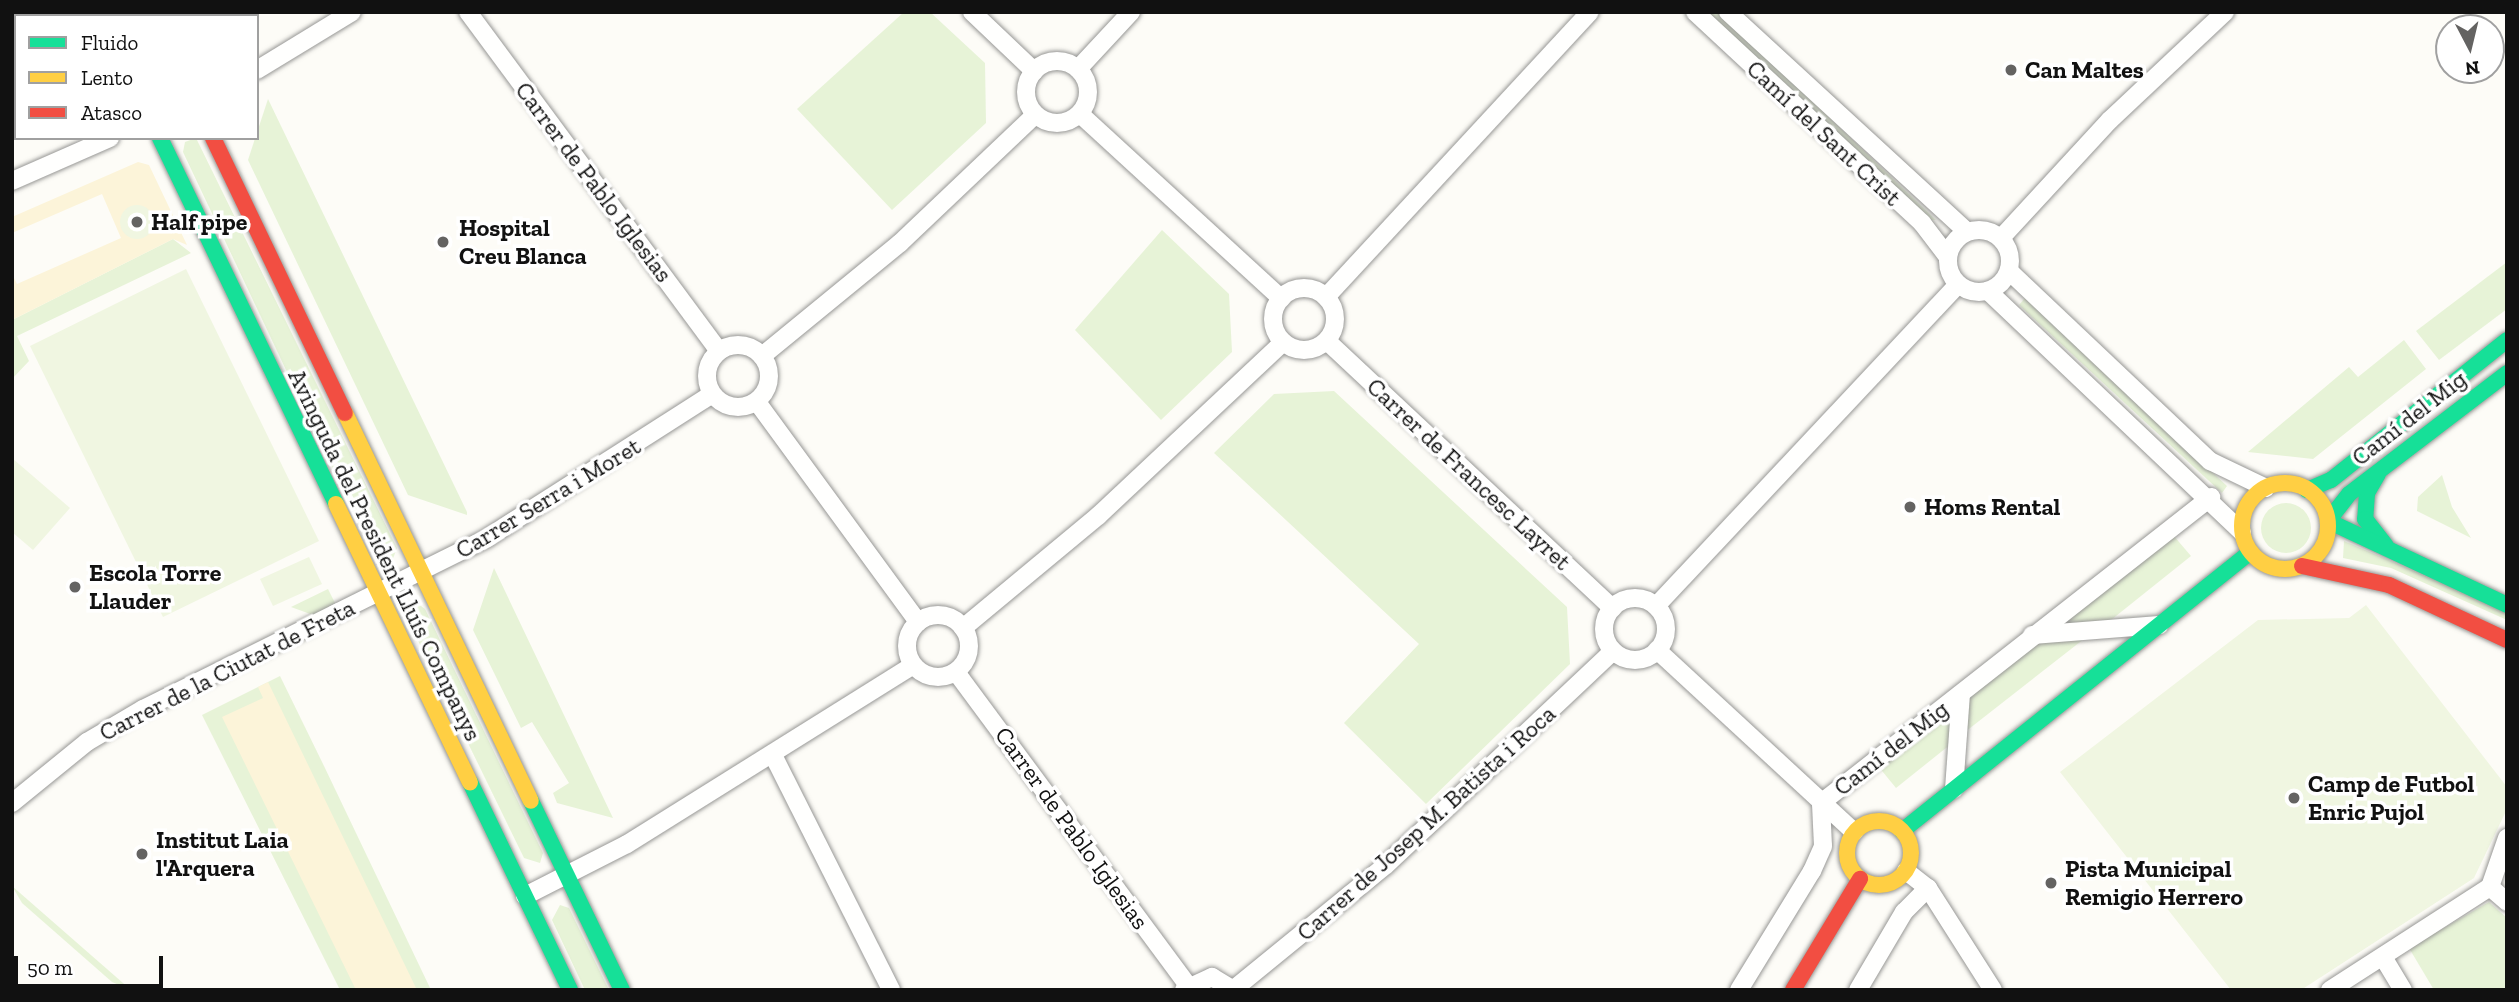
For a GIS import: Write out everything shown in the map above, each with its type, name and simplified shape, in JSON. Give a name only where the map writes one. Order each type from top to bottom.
[{"type":"street","points":[[259,69],[352,12]]},
{"type":"street","name":"Carrer de Pablo Iglesias","points":[[468,12],[719,351]]},
{"type":"street","points":[[972,12],[1034,71]]},
{"type":"street","points":[[1078,69],[1131,12]]},
{"type":"street","points":[[1326,297],[1590,12]]},
{"type":"street","name":"Camí del Sant Crist","points":[[1695,12],[1927,228],[1948,257]]},
{"type":"street","name":"Camí del Sant Crist","points":[[1728,12],[1967,232]]},
{"type":"street","points":[[2001,238],[2110,120],[2225,12]]},
{"type":"street","points":[[1055,61],[1078,69],[1088,86],[1080,114],[1053,123],[1035,115],[1026,93],[1034,71],[1055,61]]},
{"type":"street","points":[[1080,114],[1281,298]]},
{"type":"street","points":[[762,356],[900,243],[1035,115]]},
{"type":"street","points":[[12,181],[105,140]]},
{"type":"street","name":"Avinguda del President Lluís Companys","points":[[161,140],[570,990]]},
{"type":"street","name":"Avinguda del President Lluís Companys","points":[[214,140],[622,990]]},
{"type":"street","points":[[1958,284],[1948,257],[1967,232],[1985,230],[2001,238],[2010,253],[2009,271],[1988,291]]},
{"type":"street","points":[[2009,271],[2210,461],[2266,488],[2292,484],[2307,489],[2328,521],[2393,554],[2507,605]]},
{"type":"street","points":[[1958,284],[1988,291],[2211,497],[2242,532],[2250,552],[2274,568],[2302,566],[2389,585],[2507,640]]},
{"type":"street","points":[[1656,606],[1958,284]]},
{"type":"street","points":[[1298,288],[1326,297],[1336,318],[1327,341],[1305,350],[1283,342],[1273,316],[1281,298],[1298,288]]},
{"type":"street","name":"Camí del Mig","points":[[2307,489],[2331,480],[2507,340]]},
{"type":"street","name":"Carrer de Francesc Layret","points":[[1327,341],[1612,608]]},
{"type":"street","points":[[963,628],[1098,516],[1283,342]]},
{"type":"street","points":[[742,345],[762,356],[769,385],[757,402],[728,406],[712,394],[708,366],[719,351],[742,345]]},
{"type":"street","name":"Camí del Mig","points":[[2328,521],[2382,468],[2507,373]]},
{"type":"street","name":"Carrer Serra i Moret","points":[[378,593],[487,538],[712,394]]},
{"type":"street","points":[[757,402],[918,622]]},
{"type":"street","points":[[2382,468],[2367,493],[2365,519],[2393,554]]},
{"type":"street","points":[[2242,532],[2248,505],[2266,488]]},
{"type":"street","name":"Camí del Mig","points":[[1739,990],[1812,871],[1823,846],[1821,803],[2211,497]]},
{"type":"street","points":[[2302,566],[2322,548],[2328,521]]},
{"type":"street","points":[[1902,831],[2250,552]]},
{"type":"street","name":"Carrer de la Ciutat de Freta","points":[[12,803],[87,742],[143,709],[378,593]]},
{"type":"street","points":[[1628,598],[1656,606],[1666,628],[1657,650],[1634,660],[1613,651],[1603,629],[1612,608],[1628,598]]},
{"type":"street","points":[[942,615],[963,628],[970,646],[956,672],[938,678],[913,665],[908,638],[918,622],[942,615]]},
{"type":"street","points":[[2032,635],[2160,625]]},
{"type":"street","points":[[1657,650],[1854,832]]},
{"type":"street","name":"Carrer de Josep M. Batista i Roca","points":[[1234,989],[1386,865],[1613,651]]},
{"type":"street","points":[[525,896],[567,875],[774,755],[913,665]]},
{"type":"street","name":"Carrer de Pablo Iglesias","points":[[956,672],[1186,987]]},
{"type":"street","name":"Camí del Mig","points":[[1954,789],[1961,694]]},
{"type":"street","points":[[774,755],[891,990]]},
{"type":"street","points":[[1878,821],[1902,831],[1912,854],[1906,871],[1882,886],[1860,879],[1847,859],[1854,832],[1878,821]]},
{"type":"street","points":[[2330,990],[2490,887],[2507,838]]},
{"type":"street","points":[[1906,871],[1928,888],[1993,990]]},
{"type":"street","points":[[1793,990],[1860,879]]},
{"type":"street","points":[[2490,887],[2507,902]]},
{"type":"street","points":[[1858,990],[1904,912],[1928,888]]},
{"type":"street","points":[[2383,957],[2403,990]]},
{"type":"street","points":[[1186,987],[1212,977],[1234,989]]},
{"type":"green space","points":[[904,12],[930,12],[985,63],[986,123],[892,210],[797,109]]},
{"type":"green space","points":[[1705,12],[1719,12],[1936,220],[1931,220]]},
{"type":"green space","points":[[268,99],[467,515],[408,495],[248,160],[255,140],[259,140],[259,126]]},
{"type":"green space","points":[[197,140],[397,548],[391,564],[374,556],[183,152],[185,142]]},
{"type":"green space","name":"Half pipe","points":[[137,205],[149,210],[154,222],[149,234],[137,239],[125,234],[120,222],[125,210]]},
{"type":"green space","points":[[1162,230],[1229,294],[1232,352],[1161,420],[1075,330]]},
{"type":"green space","points":[[173,239],[191,253],[17,336],[29,361],[12,379],[12,320]]},
{"type":"green space","points":[[2507,262],[2507,309],[2439,360],[2416,331]]},
{"type":"green space","points":[[186,269],[319,541],[163,617],[30,346]]},
{"type":"green space","points":[[2025,298],[2227,486],[2222,493],[2019,305]]},
{"type":"green space","points":[[2404,340],[2426,369],[2313,459],[2248,452],[2349,367],[2358,377]]},
{"type":"green space","points":[[1334,391],[1567,607],[1570,664],[1426,804],[1344,723],[1419,644],[1214,453],[1274,394]]},
{"type":"green space","points":[[12,458],[70,508],[33,550],[12,532]]},
{"type":"green space","points":[[2442,475],[2452,507],[2471,538],[2417,511],[2418,497]]},
{"type":"green space","points":[[2286,503],[2303,511],[2311,528],[2303,545],[2286,553],[2269,545],[2261,528],[2269,511]]},
{"type":"green space","points":[[2173,535],[2191,556],[2111,620],[2057,625]]},
{"type":"green space","points":[[2344,541],[2507,611],[2507,620],[2391,568],[2343,558]]},
{"type":"green space","points":[[309,557],[322,584],[273,606],[260,579]]},
{"type":"green space","points":[[494,568],[613,818],[557,803],[553,793],[569,783],[532,722],[521,728],[473,630]]},
{"type":"green space","points":[[328,589],[335,603],[313,615],[291,607]]},
{"type":"green space","points":[[417,603],[425,609],[543,853],[540,863],[524,858],[408,620],[407,609]]},
{"type":"green space","name":"Camp de Futbol Enric Pujol","points":[[2366,605],[2507,787],[2507,809],[2474,878],[2301,990],[2231,990],[2060,772],[2258,620],[2349,618]]},
{"type":"green space","points":[[2089,635],[1965,732],[1968,696],[2036,641]]},
{"type":"green space","points":[[280,676],[431,990],[340,990],[202,715]]},
{"type":"green space","points":[[1954,706],[1951,744],[1896,788],[1878,766]]},
{"type":"green space","points":[[12,886],[131,990],[112,982],[22,903]]},
{"type":"green space","points":[[2489,902],[2507,918],[2507,990],[2434,990],[2409,948]]},
{"type":"green space","points":[[560,905],[569,908],[609,990],[585,990],[552,920]]},
{"type":"sand","points":[[138,162],[149,165],[187,245],[173,239],[12,320],[12,274],[17,284],[121,238],[102,194],[12,233],[12,217]]},
{"type":"sand","points":[[268,682],[417,990],[356,990],[222,717],[263,698],[258,687]]},
{"type":"traffic: fast","points":[[161,140],[336,504]]},
{"type":"traffic: fast","points":[[2307,490],[2331,480],[2507,340]]},
{"type":"traffic: fast","points":[[2328,521],[2349,494],[2507,373]]},
{"type":"traffic: fast","points":[[2378,474],[2367,493],[2365,519],[2386,546]]},
{"type":"traffic: fast","points":[[2328,521],[2507,605]]},
{"type":"traffic: fast","points":[[1902,831],[2250,552]]},
{"type":"traffic: fast","points":[[470,782],[570,990]]},
{"type":"traffic: fast","points":[[531,801],[622,990]]},
{"type":"traffic: slow","points":[[345,413],[531,801]]},
{"type":"traffic: slow","points":[[2285,483],[2301,487],[2315,496],[2324,510],[2328,526],[2324,542],[2315,556],[2301,565],[2285,569],[2269,565],[2255,556],[2246,542],[2242,526],[2246,510],[2255,496],[2269,487],[2285,483]]},
{"type":"traffic: slow","points":[[336,504],[470,782]]},
{"type":"traffic: slow","points":[[1873,821],[1885,821],[1902,830],[1909,841],[1911,853],[1909,865],[1902,876],[1885,885],[1873,885],[1861,880],[1852,871],[1847,859],[1847,847],[1852,835],[1861,826],[1873,821]]},
{"type":"traffic: jam","points":[[214,140],[345,413]]},
{"type":"traffic: jam","points":[[2302,566],[2389,585],[2507,640]]},
{"type":"traffic: jam","points":[[1793,990],[1860,879]]},
{"type":"place","name":"Can Maltes","points":[[2011,70]]},
{"type":"place","name":"Half pipe","points":[[137,222]]},
{"type":"place","name":"Hospital Creu Blanca","points":[[443,242]]},
{"type":"place","name":"Homs Rental","points":[[1910,507]]},
{"type":"place","name":"Escola Torre Llauder","points":[[75,587]]},
{"type":"place","name":"Camp de Futbol Enric Pujol","points":[[2294,798]]},
{"type":"place","name":"Institut Laia l'Arquera","points":[[142,854]]},
{"type":"place","name":"Pista Municipal Remigio Herrero","points":[[2051,883]]}]
